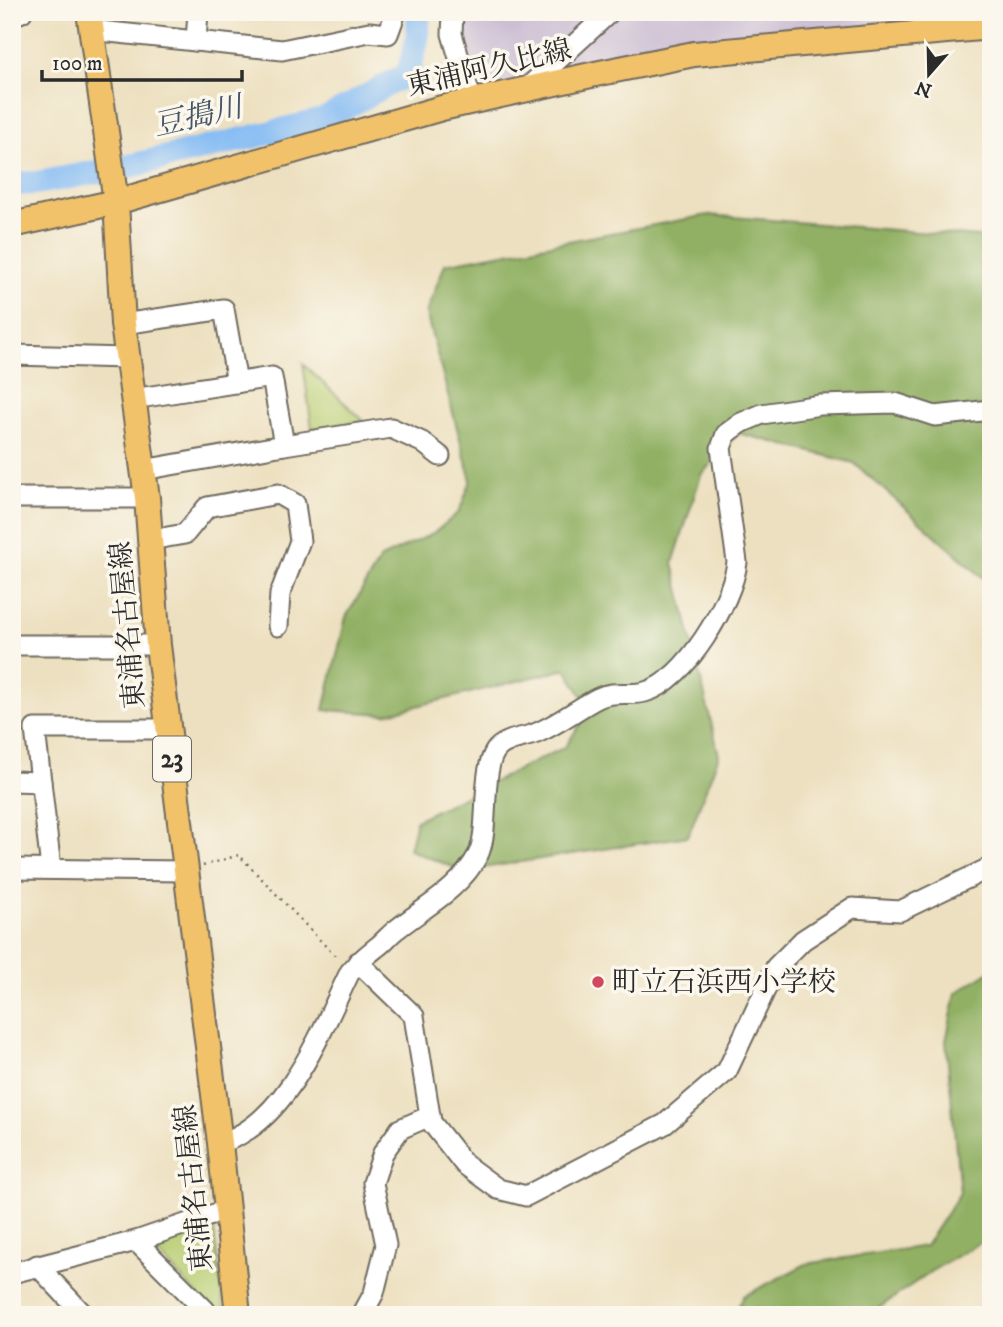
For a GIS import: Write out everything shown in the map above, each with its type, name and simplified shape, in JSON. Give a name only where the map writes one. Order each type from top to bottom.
[{"type":"main road","name":"東浦名古屋線","points":[[89,21],[116,202],[123,324],[143,470],[158,645],[220,1143],[238,1315]]},
{"type":"main road","name":"東浦阿久比線","points":[[12,225],[116,202],[442,108],[694,54],[991,27]]},
{"type":"street","points":[[12,16],[22,12]]},
{"type":"street","points":[[196,41],[198,12]]},
{"type":"street","points":[[89,21],[196,41],[282,50],[369,32],[388,34],[396,12]]},
{"type":"street","points":[[453,12],[453,34],[472,102]]},
{"type":"street","points":[[523,91],[610,12]]},
{"type":"street","points":[[123,324],[224,309],[237,383]]},
{"type":"street","points":[[12,355],[127,358]]},
{"type":"street","points":[[133,399],[272,377],[284,445]]},
{"type":"street","points":[[220,1143],[236,1138],[270,1112],[306,1062],[354,967],[395,930],[444,895],[474,862],[481,849],[489,770],[494,754],[500,746],[538,733],[601,697],[612,693],[646,692],[667,681],[708,633],[736,575],[737,562],[721,448],[726,434],[741,423],[762,414],[820,405],[895,403],[935,416],[991,410]]},
{"type":"street","points":[[143,470],[391,428],[422,442],[440,456]]},
{"type":"street","points":[[150,540],[185,534],[207,507],[278,494],[287,498],[295,504],[300,541],[280,594],[278,626]]},
{"type":"street","points":[[12,498],[146,498]]},
{"type":"street","points":[[12,645],[158,645]]},
{"type":"street","points":[[51,869],[35,729],[169,729]]},
{"type":"street","points":[[12,781],[41,782]]},
{"type":"street","points":[[354,967],[414,1016],[431,1122],[464,1164],[498,1189],[526,1196],[665,1124],[727,1072],[776,967],[803,940],[852,908],[900,911],[991,867]]},
{"type":"street","points":[[12,869],[185,870]]},
{"type":"street","points":[[362,1315],[374,1293],[386,1244],[373,1183],[383,1153],[400,1129],[430,1116]]},
{"type":"street","points":[[12,1273],[136,1241],[226,1210]]},
{"type":"street","points":[[136,1241],[205,1310],[206,1315]]},
{"type":"street","points":[[37,1265],[84,1315]]},
{"type":"path","points":[[185,870],[240,855],[354,967]]},
{"type":"shaded area","points":[[453,12],[991,12],[991,27],[694,54],[472,102]]},
{"type":"green space","points":[[708,215],[991,238],[991,585],[854,463],[738,433],[701,475],[673,563],[719,755],[688,836],[463,871],[409,850],[416,820],[565,747],[590,709],[566,669],[385,714],[324,710],[346,617],[381,558],[434,533],[459,512],[471,480],[426,313],[445,264]]},
{"type":"green space","points":[[303,364],[364,421],[312,429]]},
{"type":"green space","points":[[991,970],[991,1236],[930,1272],[869,1315],[733,1315],[744,1296],[806,1264],[925,1246],[960,1193],[946,1041],[956,993]]},
{"type":"green space","points":[[213,1223],[224,1309],[211,1309],[149,1244]]},
{"type":"waterway","name":"豆搗川","points":[[12,184],[36,183],[130,166],[323,120],[408,75],[417,40],[419,12]]},
{"type":"place","name":"町立石浜西小学校","points":[[598,982]]}]
